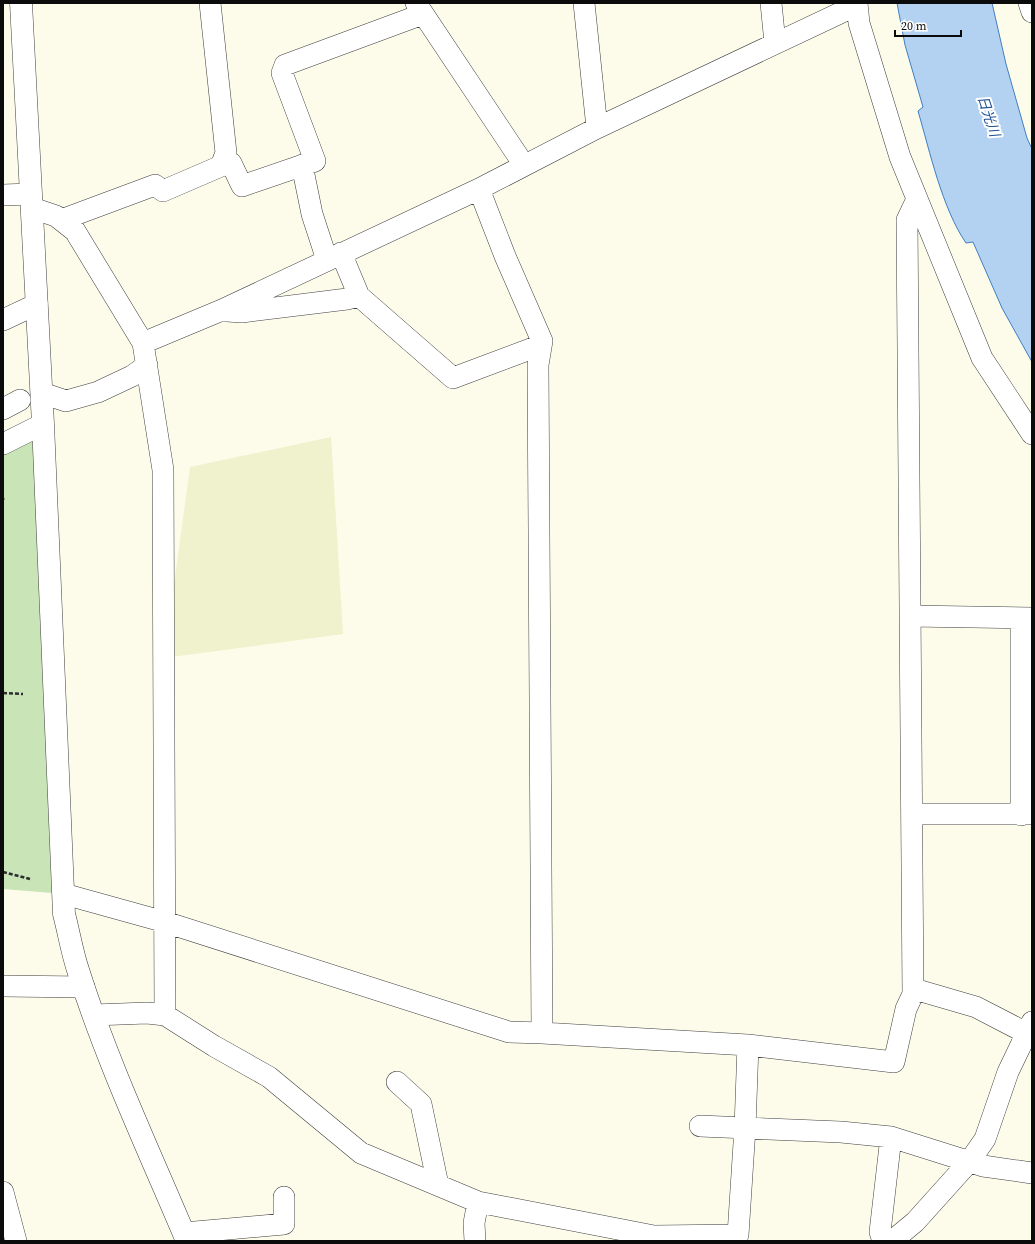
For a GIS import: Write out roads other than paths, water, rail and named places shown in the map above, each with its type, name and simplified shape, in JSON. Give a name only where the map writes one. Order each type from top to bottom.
[{"type":"street","points":[[61,220],[155,185],[163,191],[221,166],[226,153],[210,3]]},
{"type":"street","points":[[584,3],[597,128]]},
{"type":"street","points":[[771,3],[775,43]]},
{"type":"street","points":[[1029,3],[1032,12]]},
{"type":"street","points":[[143,343],[222,310],[479,189],[597,128],[857,4],[860,23],[900,157],[917,199],[982,358],[1032,434]]},
{"type":"street","points":[[20,5],[42,393],[64,914],[78,969],[94,1016],[126,1098],[185,1237],[284,1224],[284,1197]]},
{"type":"street","points":[[224,158],[231,163],[242,186],[315,161],[282,73],[286,65],[419,9],[524,165]]},
{"type":"street","points":[[302,165],[312,214],[334,256],[359,296],[454,378],[541,345]]},
{"type":"street","points":[[479,189],[505,256],[542,341],[538,365],[542,1033]]},
{"type":"street","points":[[3,195],[32,201],[56,216],[75,231],[143,343],[163,470],[165,1015]]},
{"type":"street","points":[[64,894],[165,922],[509,1032],[748,1045],[894,1062],[906,1009],[913,994],[907,220],[917,199]]},
{"type":"street","points":[[222,310],[242,312],[347,299],[359,296]]},
{"type":"street","points":[[3,320],[37,304]]},
{"type":"street","points":[[42,393],[66,401],[98,392],[132,376],[147,365]]},
{"type":"street","points":[[3,444],[43,424]]},
{"type":"street","points":[[910,616],[1026,618],[1026,815],[912,814]]},
{"type":"street","points":[[3,986],[84,987]]},
{"type":"street","points":[[892,1241],[915,1222],[970,1162],[985,1139],[1008,1072],[1030,1031],[976,1007],[921,991],[913,994]]},
{"type":"street","points":[[94,1016],[147,1013],[165,1015],[214,1046],[269,1077],[361,1153],[478,1202],[654,1236],[741,1239],[748,1045]]},
{"type":"street","points":[[397,1082],[421,1104],[438,1185]]},
{"type":"street","points":[[700,1126],[841,1132],[891,1137],[970,1162],[1005,1170],[1032,1173]]},
{"type":"street","points":[[883,1241],[880,1232],[891,1137]]},
{"type":"street","points":[[3,1192],[16,1241]]},
{"type":"street","points":[[475,1241],[474,1223],[478,1202]]},
{"type":"water","name":"日光川","points":[[897,3],[992,3],[1006,64],[1027,138],[1032,149],[1032,362],[1002,308],[973,242],[966,243],[943,197],[918,111],[923,107],[905,45]]}]
